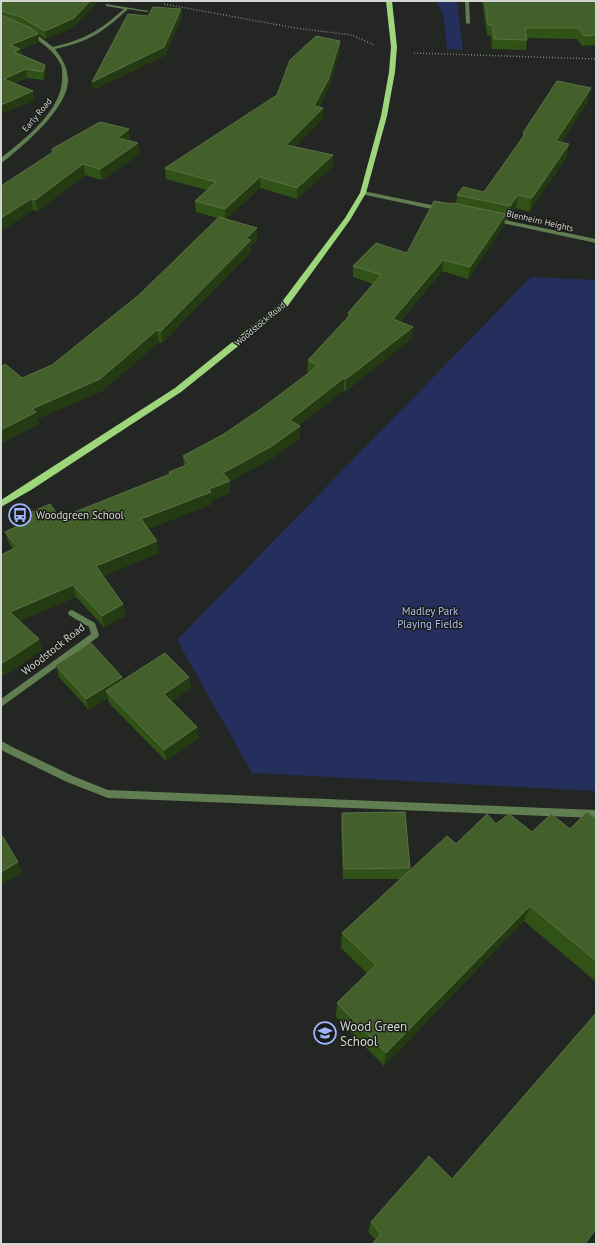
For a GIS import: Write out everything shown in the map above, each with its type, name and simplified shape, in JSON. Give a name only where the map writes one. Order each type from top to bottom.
[{"type":"main road","name":"Woodstock Road","points":[[1,504],[178,390],[284,305],[348,219],[363,193],[384,116],[394,50],[388,1]]},
{"type":"street","points":[[467,1],[468,23]]},
{"type":"street","points":[[108,5],[146,11]]},
{"type":"street","points":[[54,48],[85,41],[98,34],[127,8]]},
{"type":"street","name":"Early Road","points":[[1,161],[22,145],[47,118],[59,102],[66,85],[66,70],[62,60],[54,48],[40,37],[24,28]]},
{"type":"street","points":[[363,193],[448,210]]},
{"type":"street","name":"Blenheim Heights","points":[[486,218],[596,241]]},
{"type":"street","name":"Woodstock Road","points":[[1,704],[95,635],[92,625],[72,614]]},
{"type":"street","points":[[4,746],[70,779],[108,794],[596,814]]},
{"type":"path","points":[[160,4],[295,28],[352,36],[369,44],[394,50],[596,59]]},
{"type":"green space","points":[[436,1],[457,1],[463,50],[447,49],[444,17]]},
{"type":"green space","name":"Madley Park Playing Fields","points":[[531,277],[596,280],[596,791],[252,773],[177,640]]},
{"type":"building","points":[[1,1],[90,1],[74,18],[45,31],[21,17],[1,11]]},
{"type":"building","points":[[485,1],[596,1],[596,35],[584,36],[579,28],[525,28],[527,40],[494,39],[492,25],[488,25]]},
{"type":"building","points":[[153,7],[181,9],[164,47],[92,82],[128,14],[148,16]]},
{"type":"building","points":[[1,15],[31,28],[38,34],[10,45],[20,49],[14,52],[45,65],[43,72],[26,69],[4,79],[33,91],[1,105]]},
{"type":"building","points":[[316,36],[340,41],[328,80],[314,106],[323,108],[286,145],[333,155],[297,188],[260,177],[225,209],[195,201],[216,182],[165,168],[277,95],[290,60]]},
{"type":"building","points":[[557,81],[591,88],[556,141],[569,144],[532,198],[518,195],[510,206],[457,195],[463,187],[484,192],[525,134],[523,133]]},
{"type":"building","points":[[100,122],[129,129],[118,138],[138,143],[100,169],[83,164],[35,200],[31,199],[1,218],[1,186],[53,152],[52,149]]},
{"type":"building","points":[[434,201],[453,203],[506,214],[470,267],[443,260],[393,319],[413,327],[290,420],[300,426],[272,446],[223,473],[230,481],[209,489],[211,492],[141,519],[157,541],[96,566],[123,604],[102,616],[73,585],[10,612],[39,639],[1,664],[1,555],[17,547],[5,532],[22,524],[18,518],[50,504],[60,518],[170,474],[169,472],[189,464],[183,456],[224,434],[262,408],[318,366],[308,360],[351,314],[348,313],[381,275],[353,266],[376,243],[407,253]]},
{"type":"building","points":[[219,217],[257,228],[246,239],[251,240],[161,331],[157,330],[100,379],[32,409],[36,412],[1,430],[1,367],[5,364],[22,378],[52,365],[140,294]]},
{"type":"building","points":[[91,643],[122,677],[86,699],[56,665]]},
{"type":"building","points":[[165,653],[189,677],[164,694],[197,727],[164,750],[106,691]]},
{"type":"building","points":[[405,812],[410,868],[344,869],[342,813]]},
{"type":"building","points":[[587,812],[596,819],[596,961],[530,906],[386,1053],[337,1003],[376,965],[342,933],[447,836],[456,844],[487,814],[496,824],[509,814],[532,832],[551,814],[570,829]]},
{"type":"building","points":[[1,834],[18,862],[1,872]]},
{"type":"building","points":[[596,1013],[596,1229],[585,1244],[372,1244],[381,1234],[371,1222],[429,1156],[452,1179]]},
{"type":"place","name":"Woodgreen School","points":[[20,515]]},
{"type":"place","name":"Wood Green School","points":[[325,1033]]}]
